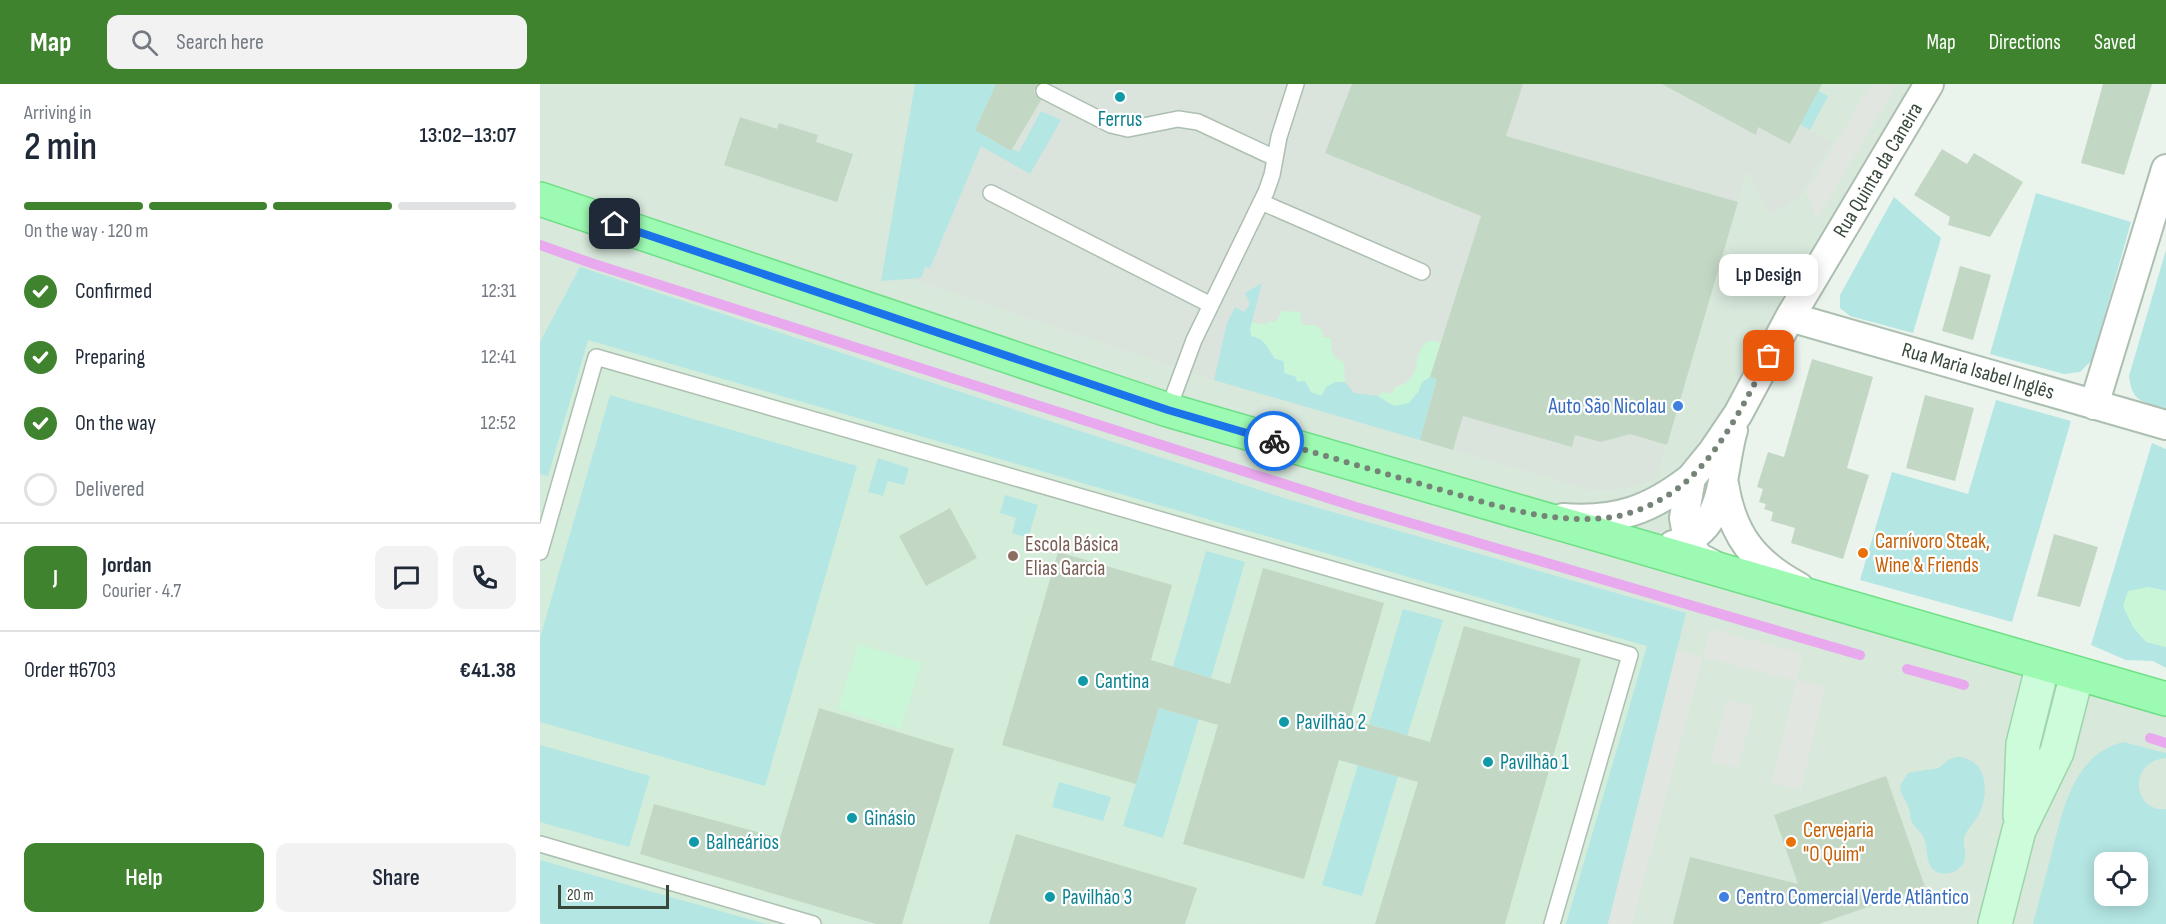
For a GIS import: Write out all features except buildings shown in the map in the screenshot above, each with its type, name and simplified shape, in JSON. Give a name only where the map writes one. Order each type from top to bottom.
[{"type":"main road","points":[[540,199],[1168,410],[2166,699]]},
{"type":"street","name":"Rua Quinta da Caneira","points":[[1500,507],[1549,516],[1579,519],[1607,518],[1634,512],[1650,505],[1670,494],[1691,477],[1713,451],[1738,414],[1790,317],[1929,84]]},
{"type":"street","points":[[2094,405],[2166,169]]},
{"type":"street","name":"Rua Maria Isabel Inglês","points":[[1790,317],[2166,425]]},
{"type":"street","name":"Rua Quinta da Caneira","points":[[1688,541],[1703,528],[1714,512],[1724,484],[1729,443],[1738,414]]},
{"type":"street","points":[[1691,477],[1684,518],[1688,541],[1698,557],[1728,572]]},
{"type":"street","name":"Rua Quinta da Caneira","points":[[1724,484],[1735,526],[1746,546],[1785,580],[1822,599]]},
{"type":"street","points":[[1629,543],[1662,548],[1688,541]]},
{"type":"street","points":[[2019,830],[2023,744],[2043,664]]},
{"type":"street","points":[[1995,924],[2019,830],[2057,752],[2077,674]]},
{"type":"lane","points":[[1168,410],[1194,340],[1272,175],[1279,136],[1296,84]]},
{"type":"lane","points":[[1044,91],[1111,125],[1128,129],[1178,119],[1198,122],[1275,158]]},
{"type":"lane","points":[[991,193],[1211,306]]},
{"type":"lane","points":[[1261,202],[1422,272]]},
{"type":"lane","points":[[540,552],[596,357],[1630,655],[1552,924]]},
{"type":"lane","points":[[540,843],[813,924]]},
{"type":"shaded area","points":[[540,84],[1929,84],[1738,414],[1704,491],[1688,549],[2166,711],[2166,924],[540,924]]},
{"type":"shaded area","points":[[915,84],[996,84],[975,130],[1011,151],[1013,149],[1019,152],[1041,111],[1061,120],[1030,174],[981,146],[930,268],[925,267],[921,278],[881,281]]},
{"type":"shaded area","points":[[996,84],[1725,84],[1832,142],[1799,197],[1769,216],[1750,174],[1746,173],[1667,445],[1665,445],[1658,477],[1637,486],[1615,490],[1590,490],[1214,380],[911,279]]},
{"type":"shaded area","points":[[1725,84],[1811,87],[1828,96],[1810,130]]},
{"type":"shaded area","points":[[1871,84],[1897,84],[1817,219],[1806,192]]},
{"type":"shaded area","points":[[2036,193],[2131,222],[2092,360],[2080,372],[2064,374],[1990,354]]},
{"type":"shaded area","points":[[1894,197],[1941,238],[1913,333],[1850,316],[1840,308],[1840,295]]},
{"type":"shaded area","points":[[2166,250],[2166,408],[2140,400],[2133,392],[2129,376]]},
{"type":"shaded area","name":"Escola Básica Elias Garcia","points":[[580,267],[1287,499],[1686,613],[1608,924],[540,923],[540,342]]},
{"type":"shaded area","points":[[580,267],[1287,499],[1686,613],[1608,924],[1566,924],[1647,646],[588,340],[548,476],[540,474],[540,342]]},
{"type":"shaded area","points":[[1262,283],[1250,329],[1266,342],[1268,349],[1305,380],[1326,387],[1335,382],[1345,382],[1354,393],[1378,396],[1394,406],[1418,392],[1422,382],[1430,377],[1437,379],[1420,440],[1214,380],[1227,323],[1235,307],[1244,312],[1250,304],[1245,293]]},
{"type":"shaded area","points":[[610,395],[857,466],[765,786],[540,722],[540,638]]},
{"type":"shaded area","points":[[1996,400],[2071,421],[2012,622],[1860,580],[1892,472],[1968,494]]},
{"type":"shaded area","points":[[2152,443],[2166,449],[2166,591],[2148,587],[2146,641],[2166,647],[2166,668],[2153,661],[2126,660],[2091,645]]},
{"type":"shaded area","points":[[878,458],[909,468],[904,485],[888,481],[883,496],[868,492]]},
{"type":"shaded area","points":[[1005,495],[1038,505],[1028,538],[1012,533],[1016,518],[1000,513]]},
{"type":"shaded area","points":[[1206,551],[1245,562],[1211,678],[1173,667]]},
{"type":"shaded area","points":[[1403,609],[1443,620],[1407,736],[1369,724]]},
{"type":"shaded area","points":[[1710,629],[1803,653],[1797,680],[1825,687],[1801,790],[1772,783],[1796,681],[1703,657]]},
{"type":"shaded area","points":[[1677,650],[1703,657],[1632,924],[1608,924]]},
{"type":"shaded area","points":[[1727,700],[1754,706],[1738,768],[1711,761]]},
{"type":"shaded area","points":[[1159,708],[1199,719],[1163,838],[1123,826]]},
{"type":"shaded area","points":[[2123,742],[2166,753],[2166,758],[2153,761],[2145,768],[2140,777],[2139,786],[2141,795],[2147,803],[2155,808],[2166,809],[2166,924],[2033,924],[2066,802],[2081,771],[2106,749]]},
{"type":"shaded area","points":[[540,745],[650,776],[629,847],[540,822]]},
{"type":"shaded area","points":[[1956,757],[1974,762],[1983,776],[1985,794],[1980,812],[1965,835],[1964,862],[1954,872],[1941,873],[1931,867],[1924,838],[1912,822],[1900,786],[1908,773],[1939,768],[1948,760]]},
{"type":"shaded area","points":[[1358,765],[1398,776],[1362,896],[1322,885]]},
{"type":"shaded area","points":[[1059,782],[1111,797],[1103,821],[1052,807]]},
{"type":"shaded area","points":[[540,860],[766,924],[540,923]]},
{"type":"sand","points":[[1282,311],[1301,312],[1300,321],[1304,325],[1315,325],[1322,330],[1323,337],[1331,338],[1333,353],[1336,358],[1344,362],[1345,382],[1335,382],[1326,387],[1322,396],[1311,392],[1305,381],[1297,382],[1296,377],[1284,373],[1284,361],[1275,359],[1263,342],[1251,336],[1252,322],[1265,325],[1269,321],[1276,322]]},
{"type":"sand","points":[[1431,340],[1441,343],[1430,377],[1422,382],[1418,392],[1409,403],[1394,406],[1378,396],[1383,391],[1387,394],[1393,392],[1395,387],[1411,378],[1420,351]]},
{"type":"sand","points":[[2148,587],[2166,591],[2166,647],[2146,642],[2133,627],[2123,606],[2128,591]]},
{"type":"sand","points":[[858,644],[921,663],[901,729],[838,709]]},
{"type":"waterway","points":[[540,245],[1356,507],[1860,655]]},
{"type":"waterway","points":[[1907,669],[1964,685]]},
{"type":"waterway","points":[[2150,738],[2166,743]]},
{"type":"way so far","points":[[1274,441],[1500,507],[1549,516],[1579,519],[1607,518],[1634,512],[1650,505],[1670,494],[1691,477],[1713,451],[1738,414],[1769,356]]},
{"type":"place","name":"Ferrus","points":[[1120,97]]},
{"type":"place","name":"Lp Design","points":[[1769,356]]},
{"type":"place","name":"Auto São Nicolau","points":[[1678,406]]},
{"type":"place","name":"Carnívoro Steak, Wine & Friends","points":[[1863,553]]},
{"type":"place","name":"Escola Básica Elias Garcia","points":[[1013,556]]},
{"type":"place","name":"Cantina","points":[[1083,681]]},
{"type":"place","name":"Pavilhão 2","points":[[1284,722]]},
{"type":"place","name":"Pavilhão 1","points":[[1488,762]]},
{"type":"place","name":"Ginásio","points":[[852,818]]},
{"type":"place","name":"Balneários","points":[[694,842]]},
{"type":"place","name":"Cervejaria \"O Quim\"","points":[[1791,842]]},
{"type":"place","name":"Pavilhão 3","points":[[1050,897]]},
{"type":"place","name":"Centro Comercial Verde Atlântico","points":[[1724,897]]},
{"type":"route","points":[[615,224],[1168,410],[1274,441]]}]
